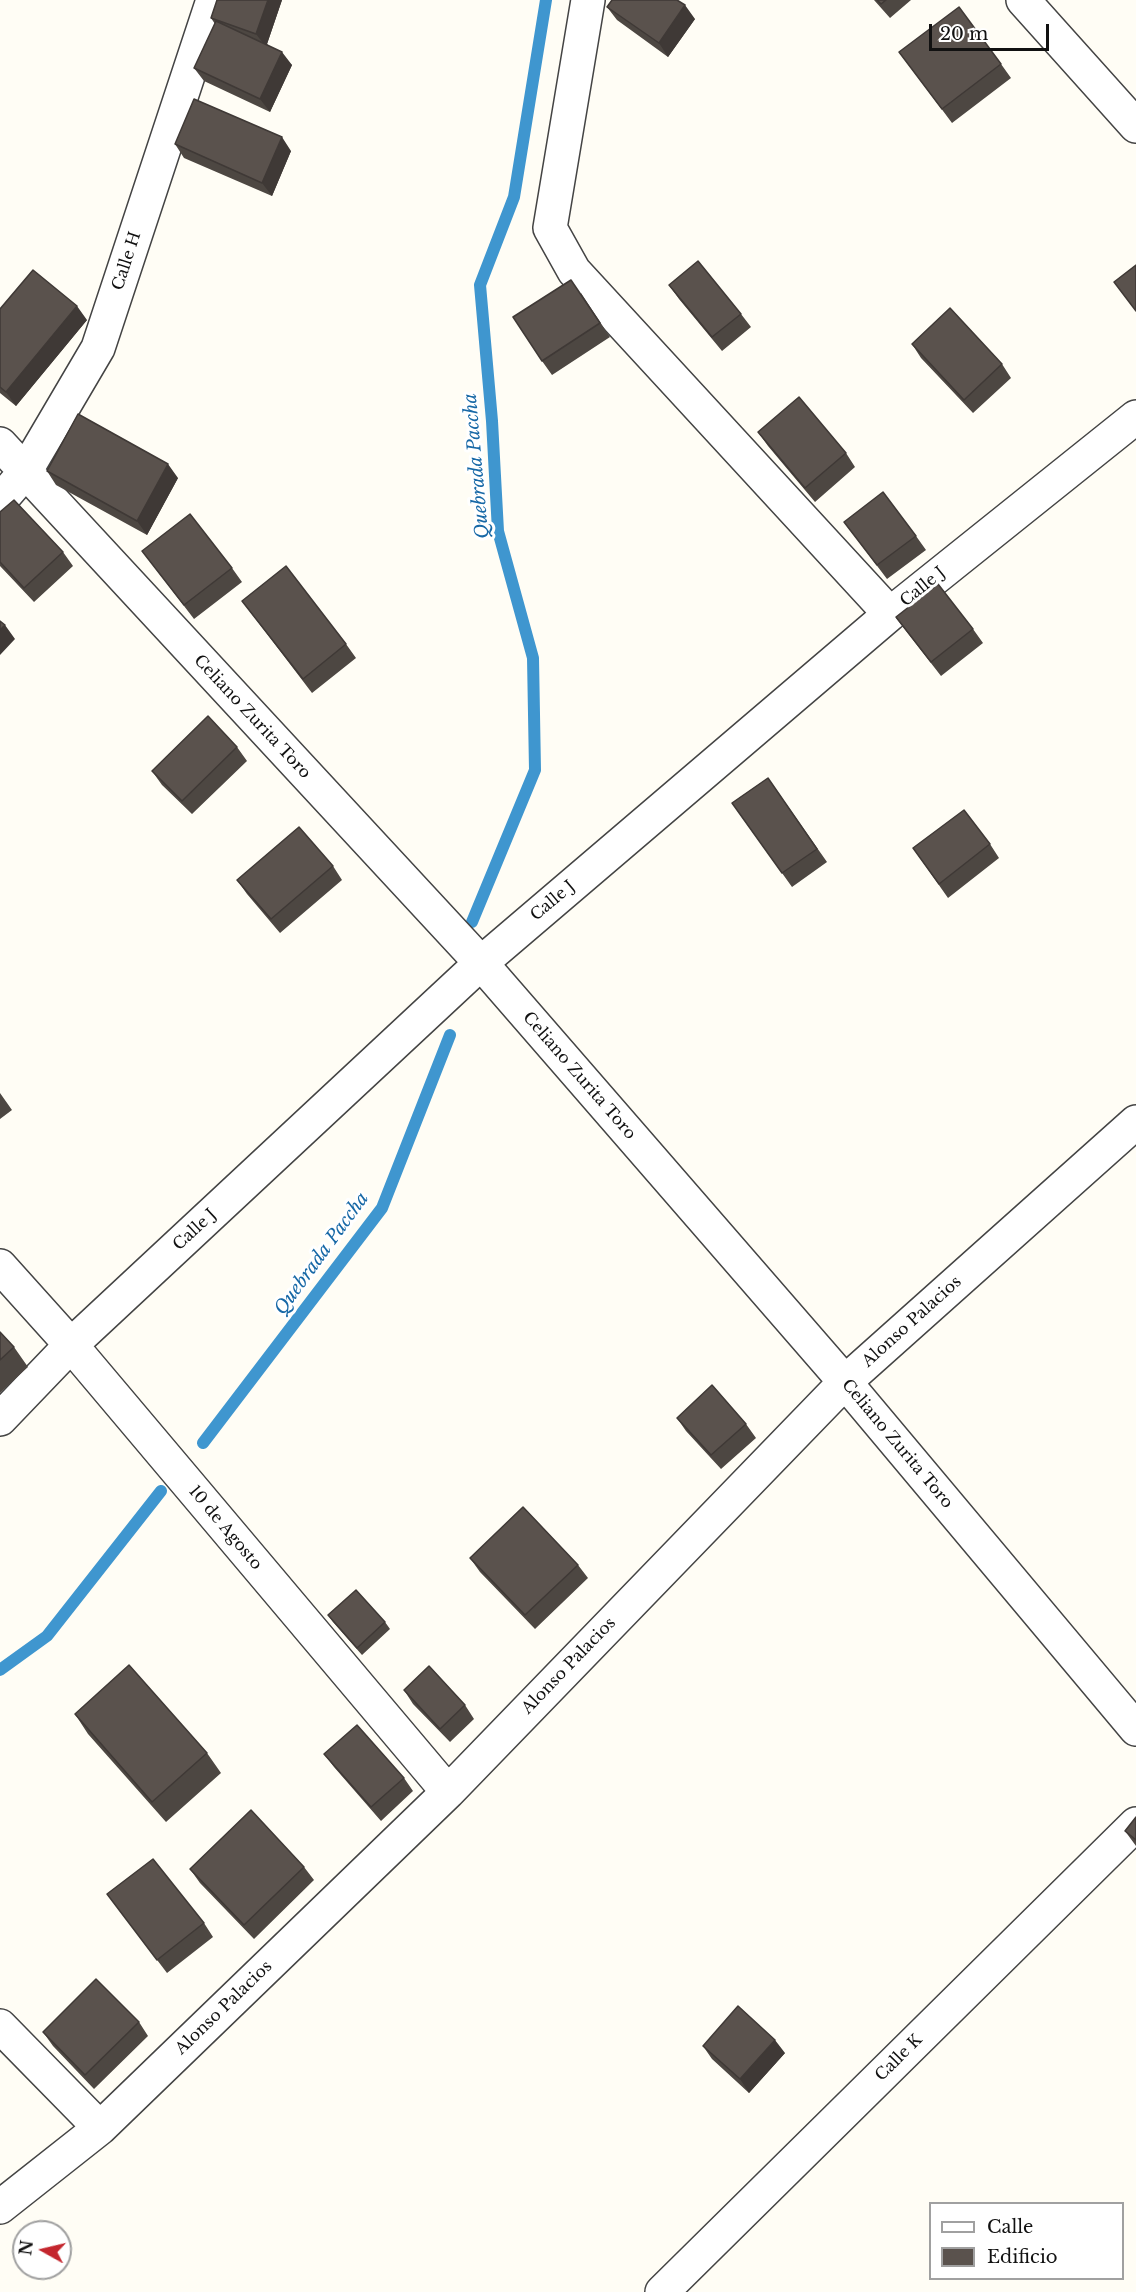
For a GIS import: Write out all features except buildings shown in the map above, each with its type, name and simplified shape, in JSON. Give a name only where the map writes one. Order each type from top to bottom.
[{"type":"street","name":"Calle H","points":[[0,501],[25,472],[98,348],[213,0]]},
{"type":"street","points":[[588,0],[550,228],[574,271],[890,614]]},
{"type":"street","points":[[1044,24],[1128,118]]},
{"type":"street","name":"Calle J","points":[[0,1419],[71,1345],[481,963],[890,614],[1136,417]]},
{"type":"street","name":"Celiano Zurita Toro","points":[[0,444],[481,963],[845,1382],[1136,1729]]},
{"type":"street","name":"Alonso Palacios","points":[[0,2207],[100,2128],[448,1792],[845,1382],[1136,1122]]},
{"type":"street","name":"10 de Agosto","points":[[0,1266],[71,1345],[448,1792]]},
{"type":"street","name":"Calle K","points":[[662,2292],[1136,1824]]},
{"type":"street","points":[[0,2026],[100,2128]]},
{"type":"waterway","name":"Quebrada Paccha","points":[[472,922],[535,770],[533,658],[498,531],[492,421],[480,285],[514,197],[546,0]]},
{"type":"waterway","name":"Quebrada Paccha","points":[[203,1443],[382,1208],[450,1035]]},
{"type":"waterway","name":"Quebrada Paccha","points":[[0,1670],[47,1636],[161,1491]]}]
